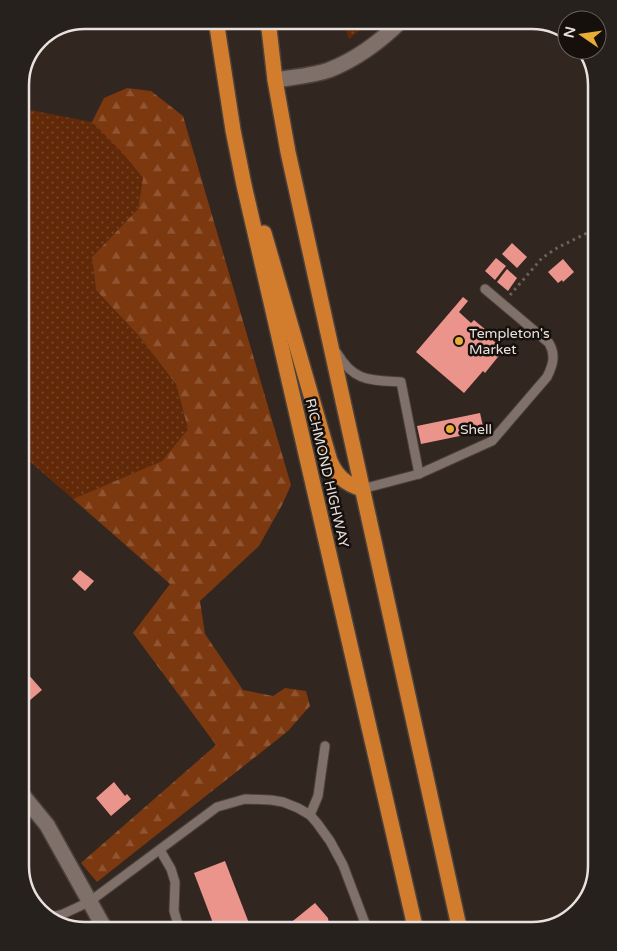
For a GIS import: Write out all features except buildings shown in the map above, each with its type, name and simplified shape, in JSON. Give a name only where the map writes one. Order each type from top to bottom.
[{"type":"highway","name":"RICHMOND HIGHWAY","points":[[217,29],[233,130],[244,185],[414,922]]},
{"type":"highway","points":[[269,29],[288,152],[459,922]]},
{"type":"highway","points":[[244,185],[267,240],[283,302],[330,461],[334,470],[345,482],[362,489]]},
{"type":"street","points":[[276,80],[327,70],[366,51],[382,40],[393,29]]},
{"type":"street","points":[[29,803],[47,825],[101,922]]},
{"type":"lane","points":[[362,489],[419,474],[492,441],[550,372],[554,354],[549,343],[485,289]]},
{"type":"lane","points":[[330,341],[346,367],[357,376],[372,380],[401,382],[419,474]]},
{"type":"lane","points":[[310,815],[318,796],[325,746]]},
{"type":"lane","points":[[58,915],[89,902],[217,807],[245,799],[283,802],[310,815],[330,841],[343,865],[365,922]]},
{"type":"lane","points":[[160,850],[171,869],[175,882],[174,911],[177,922]]},
{"type":"path","points":[[503,304],[542,258],[588,232]]},
{"type":"shaded area","points":[[346,29],[362,29],[349,39]]},
{"type":"shaded area","points":[[29,110],[92,122],[122,151],[143,178],[138,209],[92,257],[96,290],[138,335],[176,384],[188,429],[162,461],[73,499],[29,461]]},
{"type":"green space","points":[[127,88],[151,91],[183,116],[291,485],[259,546],[200,601],[205,634],[243,690],[273,696],[285,688],[306,691],[310,706],[288,731],[97,882],[81,863],[216,745],[133,633],[170,584],[73,499],[162,461],[188,429],[176,384],[138,335],[96,290],[92,257],[138,209],[143,178],[121,151],[92,122],[104,98]]},
{"type":"place","name":"Templeton's Market","points":[[459,341]]},
{"type":"place","name":"Shell","points":[[450,429]]}]
